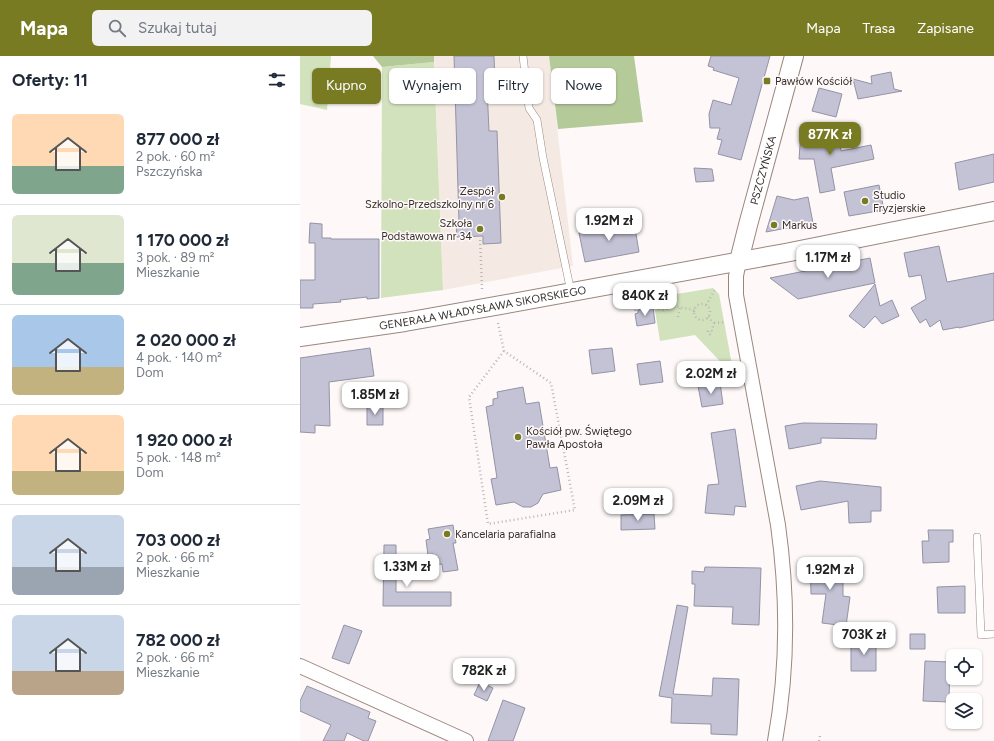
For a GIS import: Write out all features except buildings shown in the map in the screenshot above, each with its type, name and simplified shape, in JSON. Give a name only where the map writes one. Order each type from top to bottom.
[{"type":"street","name":"PSZCZYŃSKA","points":[[739,261],[794,56]]},
{"type":"street","name":"GENERAŁA WŁADYSŁAWA SIKORSKIEGO","points":[[300,337],[405,322],[571,292],[994,211]]},
{"type":"street","points":[[739,261],[736,276],[736,295],[777,518],[783,560],[785,652],[781,700],[775,741]]},
{"type":"street","points":[[300,666],[466,741]]},
{"type":"lane","points":[[523,56],[529,108],[537,120],[543,158],[571,292]]},
{"type":"lane","points":[[977,537],[981,635],[994,634]]},
{"type":"path","points":[[480,236],[482,289]]},
{"type":"path","points":[[706,305],[716,288]]},
{"type":"path","points":[[654,294],[658,309],[663,310],[673,306],[695,310]]},
{"type":"path","points":[[633,298],[636,314]]},
{"type":"path","points":[[706,305],[699,305],[695,310],[696,316],[699,319],[708,317]]},
{"type":"path","points":[[706,305],[710,312],[708,317]]},
{"type":"path","points":[[678,317],[680,308]]},
{"type":"path","points":[[708,317],[714,323]]},
{"type":"path","points":[[714,323],[728,321]]},
{"type":"path","points":[[498,323],[504,351],[551,383],[575,510],[488,524],[469,397],[504,351]]},
{"type":"path","points":[[712,330],[714,323]]},
{"type":"path","points":[[819,741],[820,736]]},
{"type":"shaded area","name":"Zespół Szkolno-Przedszkolny nr 6","points":[[434,56],[549,56],[551,74],[551,104],[554,104],[573,266],[443,290],[436,104],[476,104],[476,68],[434,68]]},
{"type":"green space","points":[[300,56],[331,56],[330,68],[312,68],[312,104],[327,104],[327,110],[300,104]]},
{"type":"green space","points":[[373,56],[434,56],[434,62],[382,67]]},
{"type":"green space","points":[[549,56],[634,56],[643,122],[558,129],[555,104],[616,104],[616,68],[551,68],[551,72]]},
{"type":"green space","points":[[434,62],[434,68],[389,68],[389,104],[436,104],[443,290],[381,298],[382,67]]},
{"type":"green space","points":[[713,288],[719,294],[734,376],[695,335],[660,341],[653,298]]},
{"type":"place","name":"Pawłów Kościół","points":[[767,81]]},
{"type":"place","name":"Zespół Szkolno-Przedszkolny nr 6","points":[[502,197]]},
{"type":"place","name":"Studio Fryzjerskie","points":[[865,201]]},
{"type":"place","name":"Markus","points":[[774,225]]},
{"type":"place","name":"Szkoła Podstawowa nr 34","points":[[480,229]]},
{"type":"place","name":"Kościół pw. Świętego Pawła Apostoła","points":[[518,437]]},
{"type":"place","name":"Kancelaria parafialna","points":[[447,534]]}]
